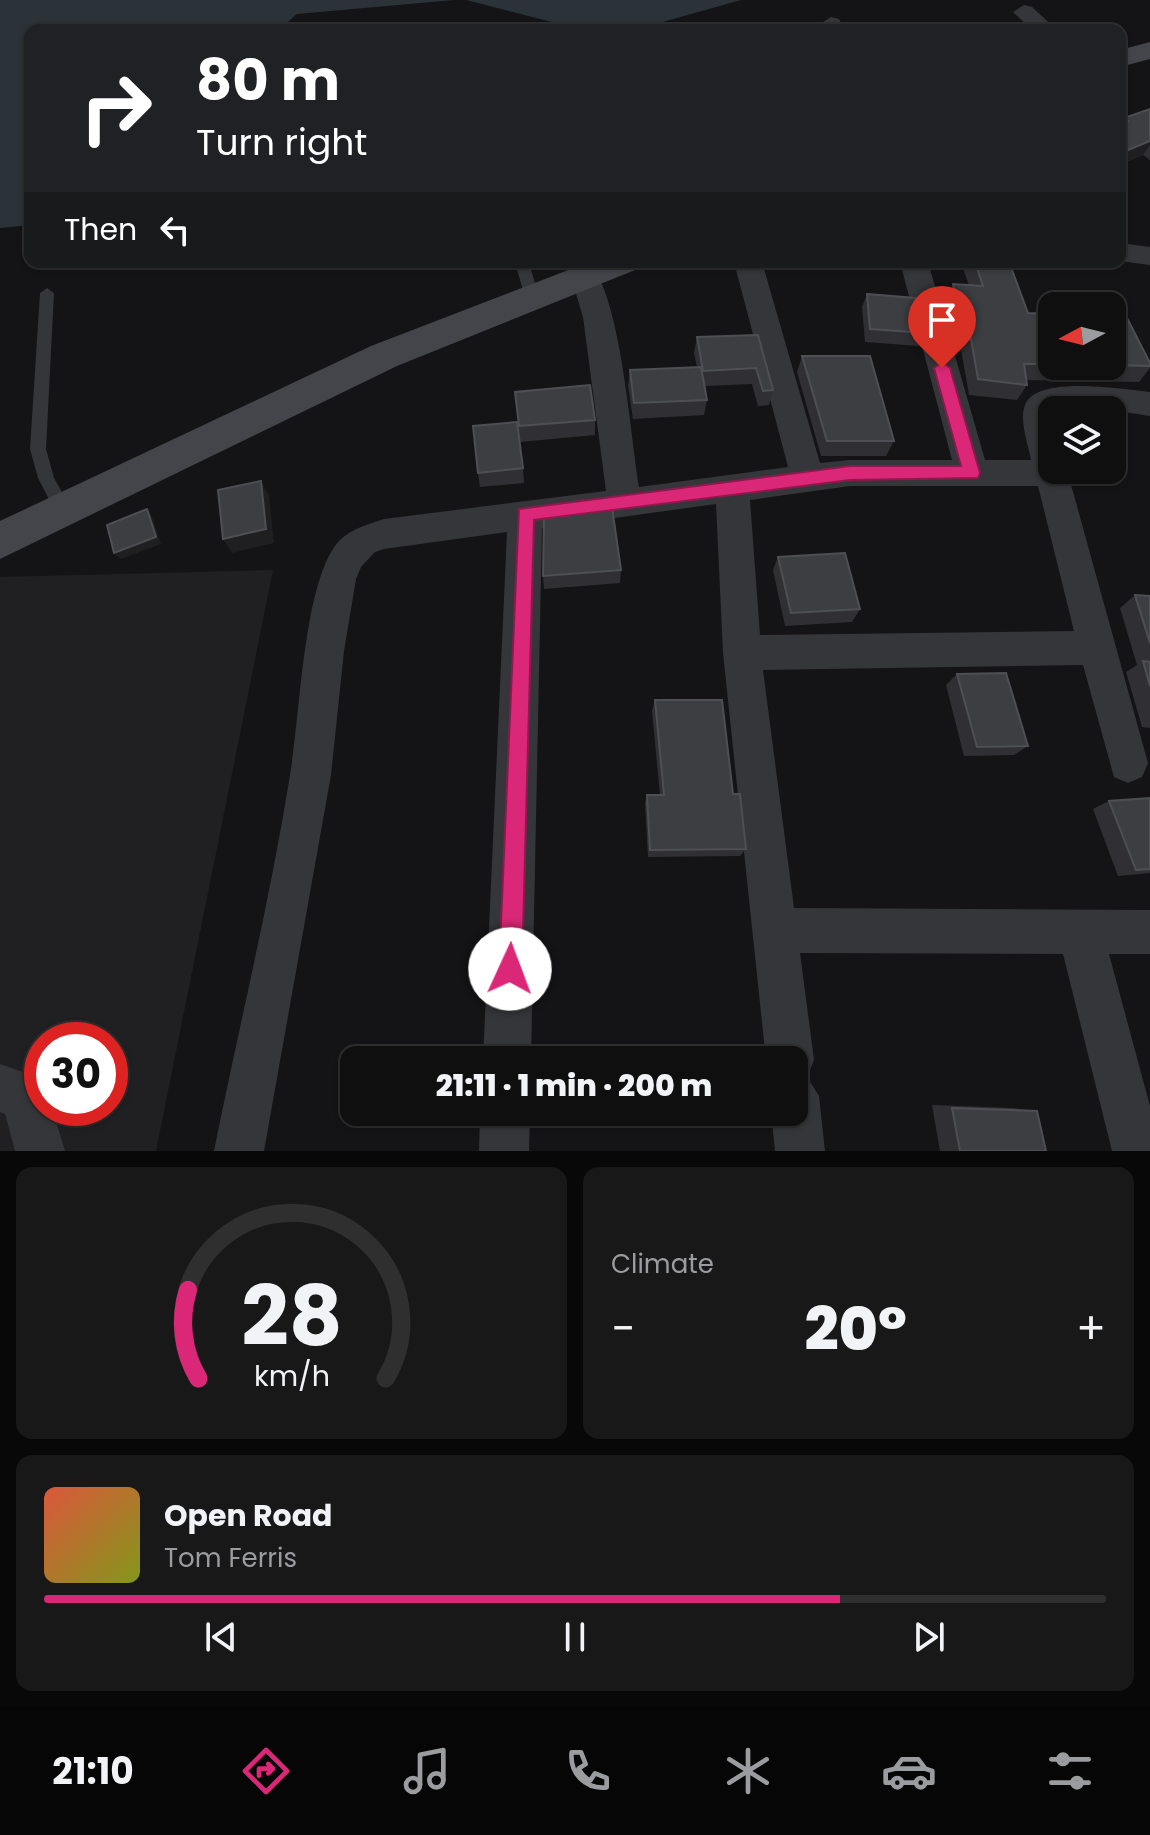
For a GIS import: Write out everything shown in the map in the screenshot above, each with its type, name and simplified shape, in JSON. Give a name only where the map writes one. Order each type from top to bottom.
[{"type":"street","points":[[1024,12],[1039,24]]},
{"type":"street","points":[[1126,57],[1150,50]]},
{"type":"street","points":[[1126,253],[1150,256]]},
{"type":"street","points":[[0,541],[384,356],[527,280],[585,277],[608,268]]},
{"type":"street","points":[[750,268],[808,479]]},
{"type":"street","points":[[916,268],[972,473]]},
{"type":"street","points":[[585,277],[601,331],[624,501]]},
{"type":"street","points":[[1126,402],[1150,404]]},
{"type":"street","points":[[239,1151],[311,775],[325,651],[338,579],[346,558],[363,541],[384,534],[525,514],[850,473],[1038,473]]},
{"type":"street","points":[[1054,484],[1128,763]]},
{"type":"street","points":[[732,489],[742,653],[788,1046]]},
{"type":"street","points":[[507,1046],[525,514]]},
{"type":"street","points":[[742,653],[1098,648]]},
{"type":"street","points":[[775,930],[1150,932]]},
{"type":"street","points":[[1080,932],[1137,1151]]},
{"type":"street","points":[[0,1088],[23,1095],[40,1142],[40,1151]]},
{"type":"street","points":[[504,1151],[505,1126]]},
{"type":"street","points":[[797,1126],[800,1151]]},
{"type":"lane","points":[[47,293],[38,449],[46,478],[63,510]]},
{"type":"shaded area","points":[[0,0],[454,0],[297,14],[285,24],[24,24],[24,226],[0,228]]},
{"type":"shaded area","points":[[466,0],[741,0],[655,24],[560,24]]},
{"type":"shaded area","points":[[273,570],[156,1151],[0,1151],[0,577]]},
{"type":"building","points":[[1150,109],[1150,141],[1126,151],[1126,117]]},
{"type":"building","points":[[977,268],[1011,268],[1028,313],[1038,313],[1038,364],[1024,364],[1027,385],[978,379],[970,333],[964,333],[953,284],[983,286]]},
{"type":"building","points":[[867,294],[916,298],[925,333],[870,329]]},
{"type":"building","points":[[1126,318],[1150,363],[1150,366],[1126,365]]},
{"type":"building","points":[[758,335],[773,390],[763,391],[756,368],[703,371],[697,337]]},
{"type":"building","points":[[802,356],[870,356],[894,441],[827,441]]},
{"type":"building","points":[[701,367],[707,400],[634,403],[630,370]]},
{"type":"building","points":[[590,385],[595,420],[519,426],[515,392]]},
{"type":"building","points":[[517,422],[523,468],[478,473],[473,426]]},
{"type":"building","points":[[261,481],[266,529],[223,539],[218,490]]},
{"type":"building","points":[[612,507],[621,570],[543,576],[544,517]]},
{"type":"building","points":[[147,509],[156,537],[114,553],[107,525]]},
{"type":"building","points":[[845,553],[860,609],[791,613],[778,557]]},
{"type":"building","points":[[1135,595],[1150,596],[1150,643]]},
{"type":"building","points":[[1143,661],[1150,662],[1150,686]]},
{"type":"building","points":[[1006,673],[1028,746],[977,747],[957,674]]},
{"type":"building","points":[[655,700],[722,700],[733,794],[740,794],[746,849],[650,850],[647,795],[664,795]]},
{"type":"building","points":[[1150,798],[1150,869],[1136,870],[1109,801]]},
{"type":"building","points":[[952,1108],[1037,1111],[1046,1151],[960,1151]]},
{"type":"route","points":[[510,969],[525,514],[850,473],[972,473],[942,368]]}]
